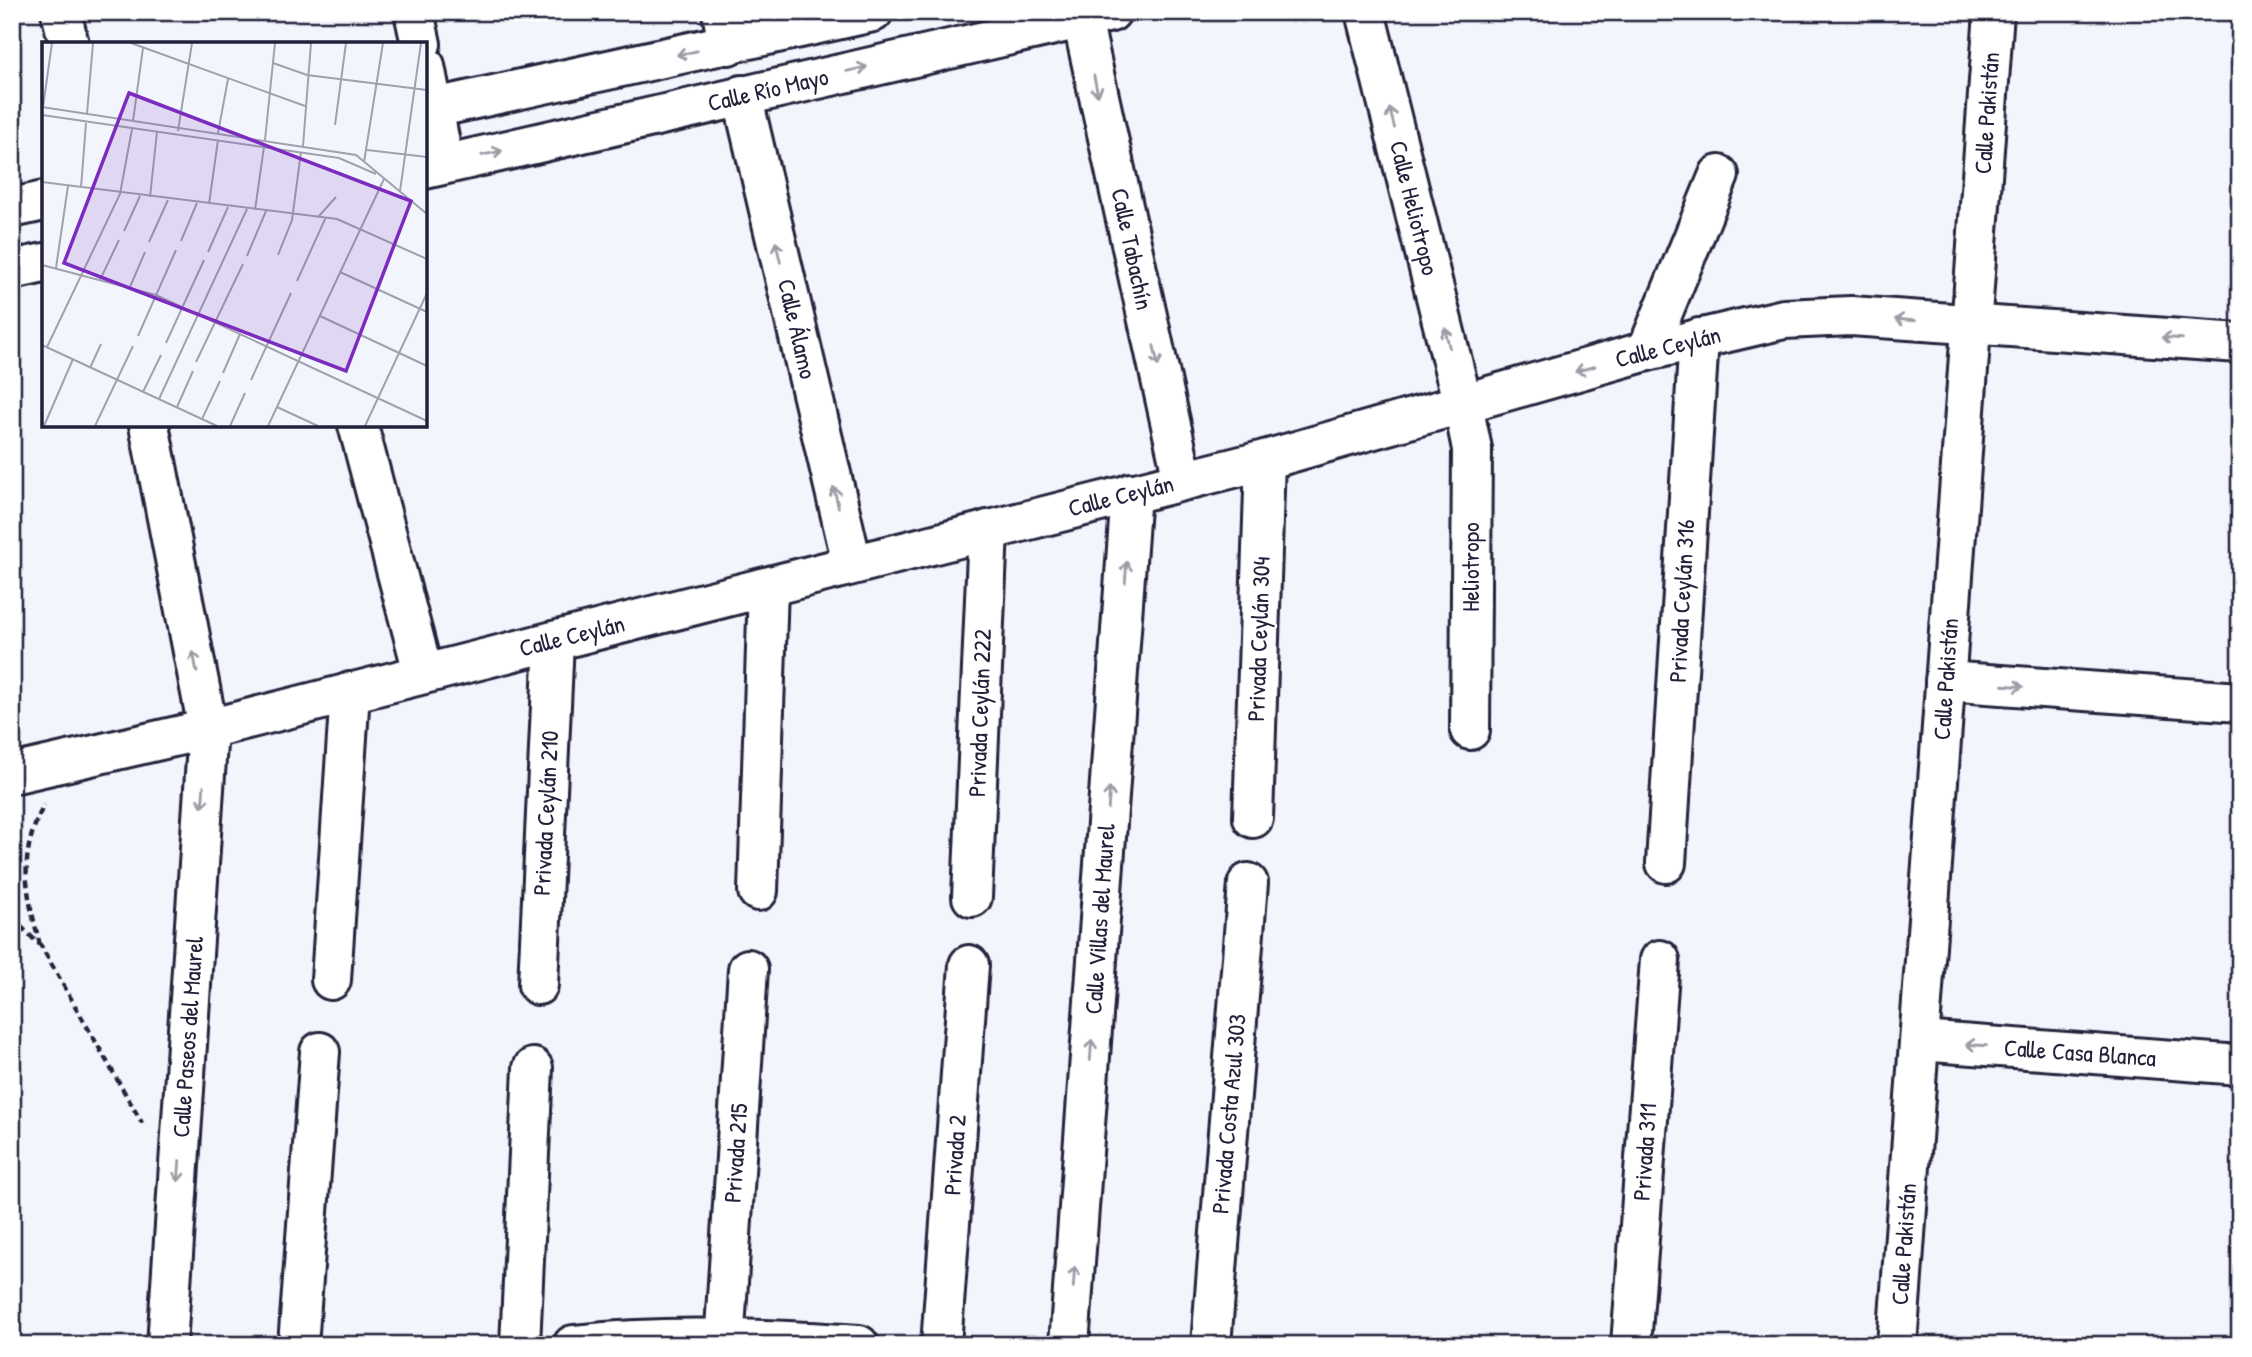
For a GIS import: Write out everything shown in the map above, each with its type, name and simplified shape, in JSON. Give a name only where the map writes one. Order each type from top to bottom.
[{"type":"street","points":[[61,12],[68,42]]},
{"type":"street","points":[[414,12],[421,42]]},
{"type":"street","points":[[429,109],[725,28],[873,12]]},
{"type":"street","name":"Calle Heliotropo","points":[[1365,12],[1464,405]]},
{"type":"street","name":"Calle Pakistán","points":[[1897,1345],[1994,12]]},
{"type":"street","name":"Calle Río Mayo","points":[[435,167],[1096,16]]},
{"type":"street","name":"Calle Tabachín","points":[[1096,16],[1183,480]]},
{"type":"street","points":[[427,88],[435,167]]},
{"type":"street","name":"Calle Álamo","points":[[742,95],[852,563]]},
{"type":"street","points":[[1647,351],[1719,175]]},
{"type":"street","points":[[12,208],[42,201]]},
{"type":"street","points":[[12,270],[42,263]]},
{"type":"street","name":"Calle Ceylán","points":[[12,774],[208,729],[423,672],[554,642],[852,563],[1265,460],[1647,351],[1784,319],[1851,316],[2240,343]]},
{"type":"street","name":"Privada Ceylán 316","points":[[1666,863],[1699,338]]},
{"type":"street","name":"Heliotropo","points":[[1464,405],[1472,449],[1470,730]]},
{"type":"street","name":"Calle Paseos del Maurel","points":[[149,427],[208,729],[167,1345]]},
{"type":"street","points":[[360,427],[423,672]]},
{"type":"street","name":"Privada Ceylán 304","points":[[1252,818],[1265,460]]},
{"type":"street","name":"Calle Villas del Maurel","points":[[1069,1345],[1131,493]]},
{"type":"street","name":"Privada Ceylán 222","points":[[972,897],[988,530]]},
{"type":"street","points":[[758,891],[768,587]]},
{"type":"street","name":"Privada Ceylán 210","points":[[538,985],[554,642]]},
{"type":"street","points":[[1945,681],[2240,702]]},
{"type":"street","points":[[331,980],[350,692]]},
{"type":"street","name":"Privada Costa Azul 303","points":[[1211,1345],[1248,884]]},
{"type":"street","name":"Privada 311","points":[[1631,1345],[1660,960]]},
{"type":"street","name":"Privada 2","points":[[941,1345],[970,965]]},
{"type":"street","name":"Privada 215","points":[[724,1341],[748,969]]},
{"type":"street","name":"Calle Casa Blanca","points":[[1920,1041],[2240,1065]]},
{"type":"street","points":[[298,1345],[320,1052]]},
{"type":"street","points":[[520,1345],[533,1068]]},
{"type":"street","points":[[573,1345],[614,1340],[859,1345]]},
{"type":"path","points":[[69,762],[29,836],[25,864],[27,895],[41,946],[144,1126]]},
{"type":"path","points":[[12,918],[41,946]]}]
